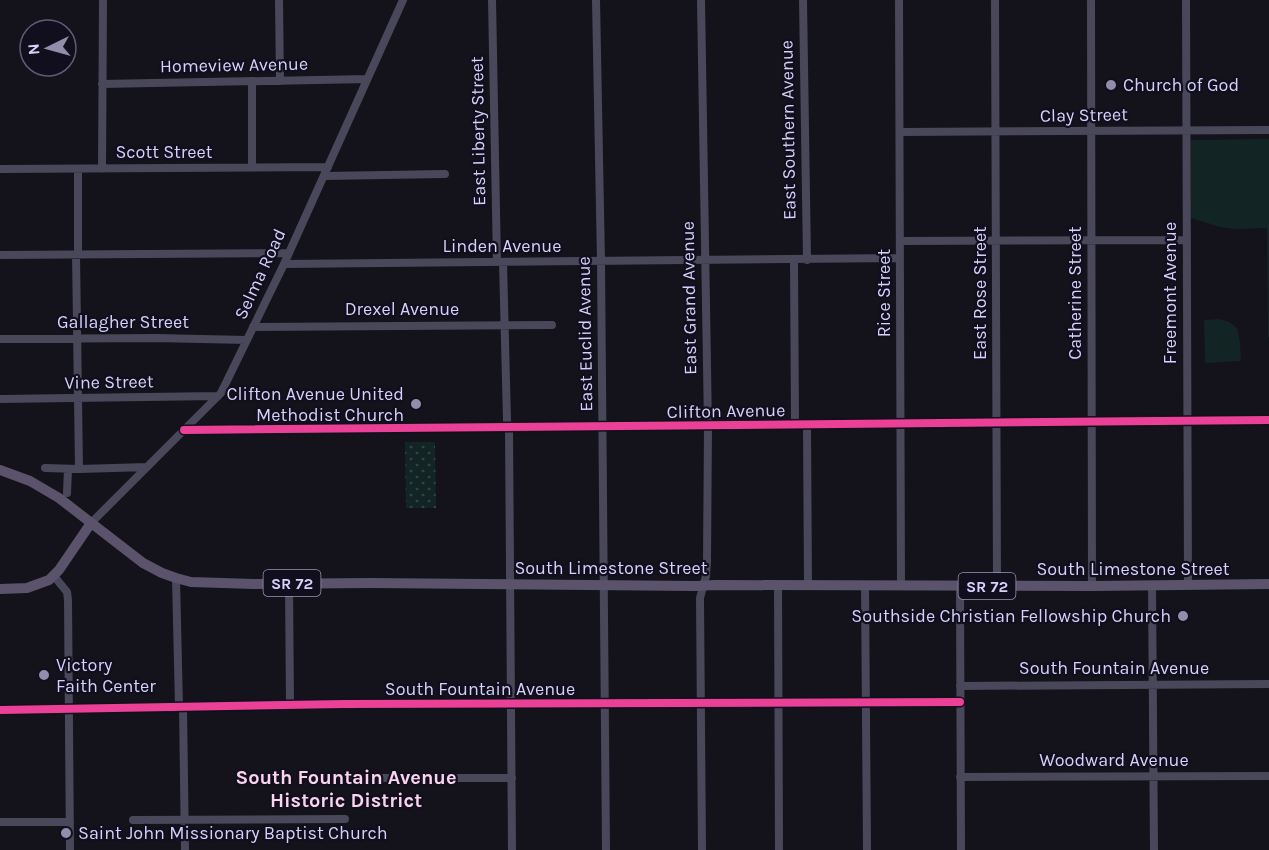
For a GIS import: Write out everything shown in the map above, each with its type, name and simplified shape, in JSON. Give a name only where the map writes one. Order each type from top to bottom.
[{"type":"main road","name":"SR 72","points":[[0,470],[40,486],[92,523]]},
{"type":"main road","name":"South Limestone Street","points":[[92,523],[140,560],[162,573],[201,583],[704,586],[1269,584]]},
{"type":"main road","points":[[0,589],[34,587],[49,580],[92,523]]},
{"type":"street","points":[[102,169],[103,0]]},
{"type":"street","points":[[279,0],[280,81]]},
{"type":"street","name":"Selma Road","points":[[92,523],[218,396],[226,383],[284,264],[403,0]]},
{"type":"street","name":"East Liberty Street","points":[[492,0],[500,262],[509,428],[512,850]]},
{"type":"street","name":"East Euclid Avenue","points":[[596,0],[603,427],[606,850]]},
{"type":"street","name":"East Grand Avenue","points":[[701,0],[708,426],[707,561],[700,598],[702,850]]},
{"type":"street","name":"East Southern Avenue","points":[[802,0],[807,260]]},
{"type":"street","name":"Rice Street","points":[[899,0],[901,586]]},
{"type":"street","name":"East Rose Street","points":[[995,0],[997,586]]},
{"type":"street","name":"Catherine Street","points":[[1090,0],[1092,586]]},
{"type":"street","name":"Freemont Avenue","points":[[1186,0],[1188,585]]},
{"type":"street","name":"Homeview Avenue","points":[[102,84],[367,79]]},
{"type":"street","points":[[252,81],[252,167]]},
{"type":"street","name":"Clay Street","points":[[900,132],[1269,130]]},
{"type":"street","name":"Scott Street","points":[[0,169],[328,166]]},
{"type":"street","points":[[78,169],[78,469]]},
{"type":"street","points":[[324,176],[445,174]]},
{"type":"street","points":[[900,241],[1187,240]]},
{"type":"street","points":[[0,255],[289,253]]},
{"type":"street","name":"Linden Avenue","points":[[284,264],[900,258]]},
{"type":"street","points":[[794,260],[795,425]]},
{"type":"street","name":"Drexel Avenue","points":[[253,327],[552,325]]},
{"type":"street","name":"Gallagher Street","points":[[0,339],[247,340]]},
{"type":"street","name":"Vine Street","points":[[0,399],[218,396]]},
{"type":"street","name":"Clifton Avenue","points":[[184,430],[1269,420]]},
{"type":"street","points":[[807,425],[808,585]]},
{"type":"street","points":[[45,468],[147,466]]},
{"type":"street","points":[[67,493],[68,469]]},
{"type":"street","points":[[54,576],[67,592],[68,600],[70,850]]},
{"type":"street","points":[[176,578],[185,850]]},
{"type":"street","points":[[289,583],[290,705]]},
{"type":"street","points":[[778,585],[779,850]]},
{"type":"street","points":[[865,585],[867,850]]},
{"type":"street","points":[[1152,585],[1154,850]]},
{"type":"street","points":[[960,586],[960,850]]},
{"type":"street","name":"South Fountain Avenue","points":[[960,686],[1269,684]]},
{"type":"street","name":"South Fountain Avenue","points":[[0,710],[512,703],[960,702]]},
{"type":"street","name":"Woodward Avenue","points":[[960,777],[1269,776]]},
{"type":"street","points":[[345,778],[512,778]]},
{"type":"street","points":[[133,820],[345,819]]},
{"type":"street","points":[[0,822],[70,822]]},
{"type":"green space","points":[[1269,139],[1268,337],[1267,228],[1235,229],[1191,218],[1191,140]]},
{"type":"green space","points":[[1219,319],[1237,328],[1241,361],[1205,363],[1204,320]]},
{"type":"green space","points":[[405,442],[435,442],[436,508],[406,508]]},
{"type":"cycle path","points":[[184,430],[1269,420]]},
{"type":"cycle path","points":[[0,710],[344,704],[960,702]]},
{"type":"place","name":"Church of God","points":[[1111,85]]},
{"type":"place","name":"Clifton Avenue United Methodist Church","points":[[416,404]]},
{"type":"place","name":"Southside Christian Fellowship Church","points":[[1183,616]]},
{"type":"place","name":"Victory Faith Center","points":[[44,675]]},
{"type":"place","name":"Saint John Missionary Baptist Church","points":[[66,833]]},
{"type":"district","name":"South Fountain Avenue Historic District","points":[[346,788]]}]
